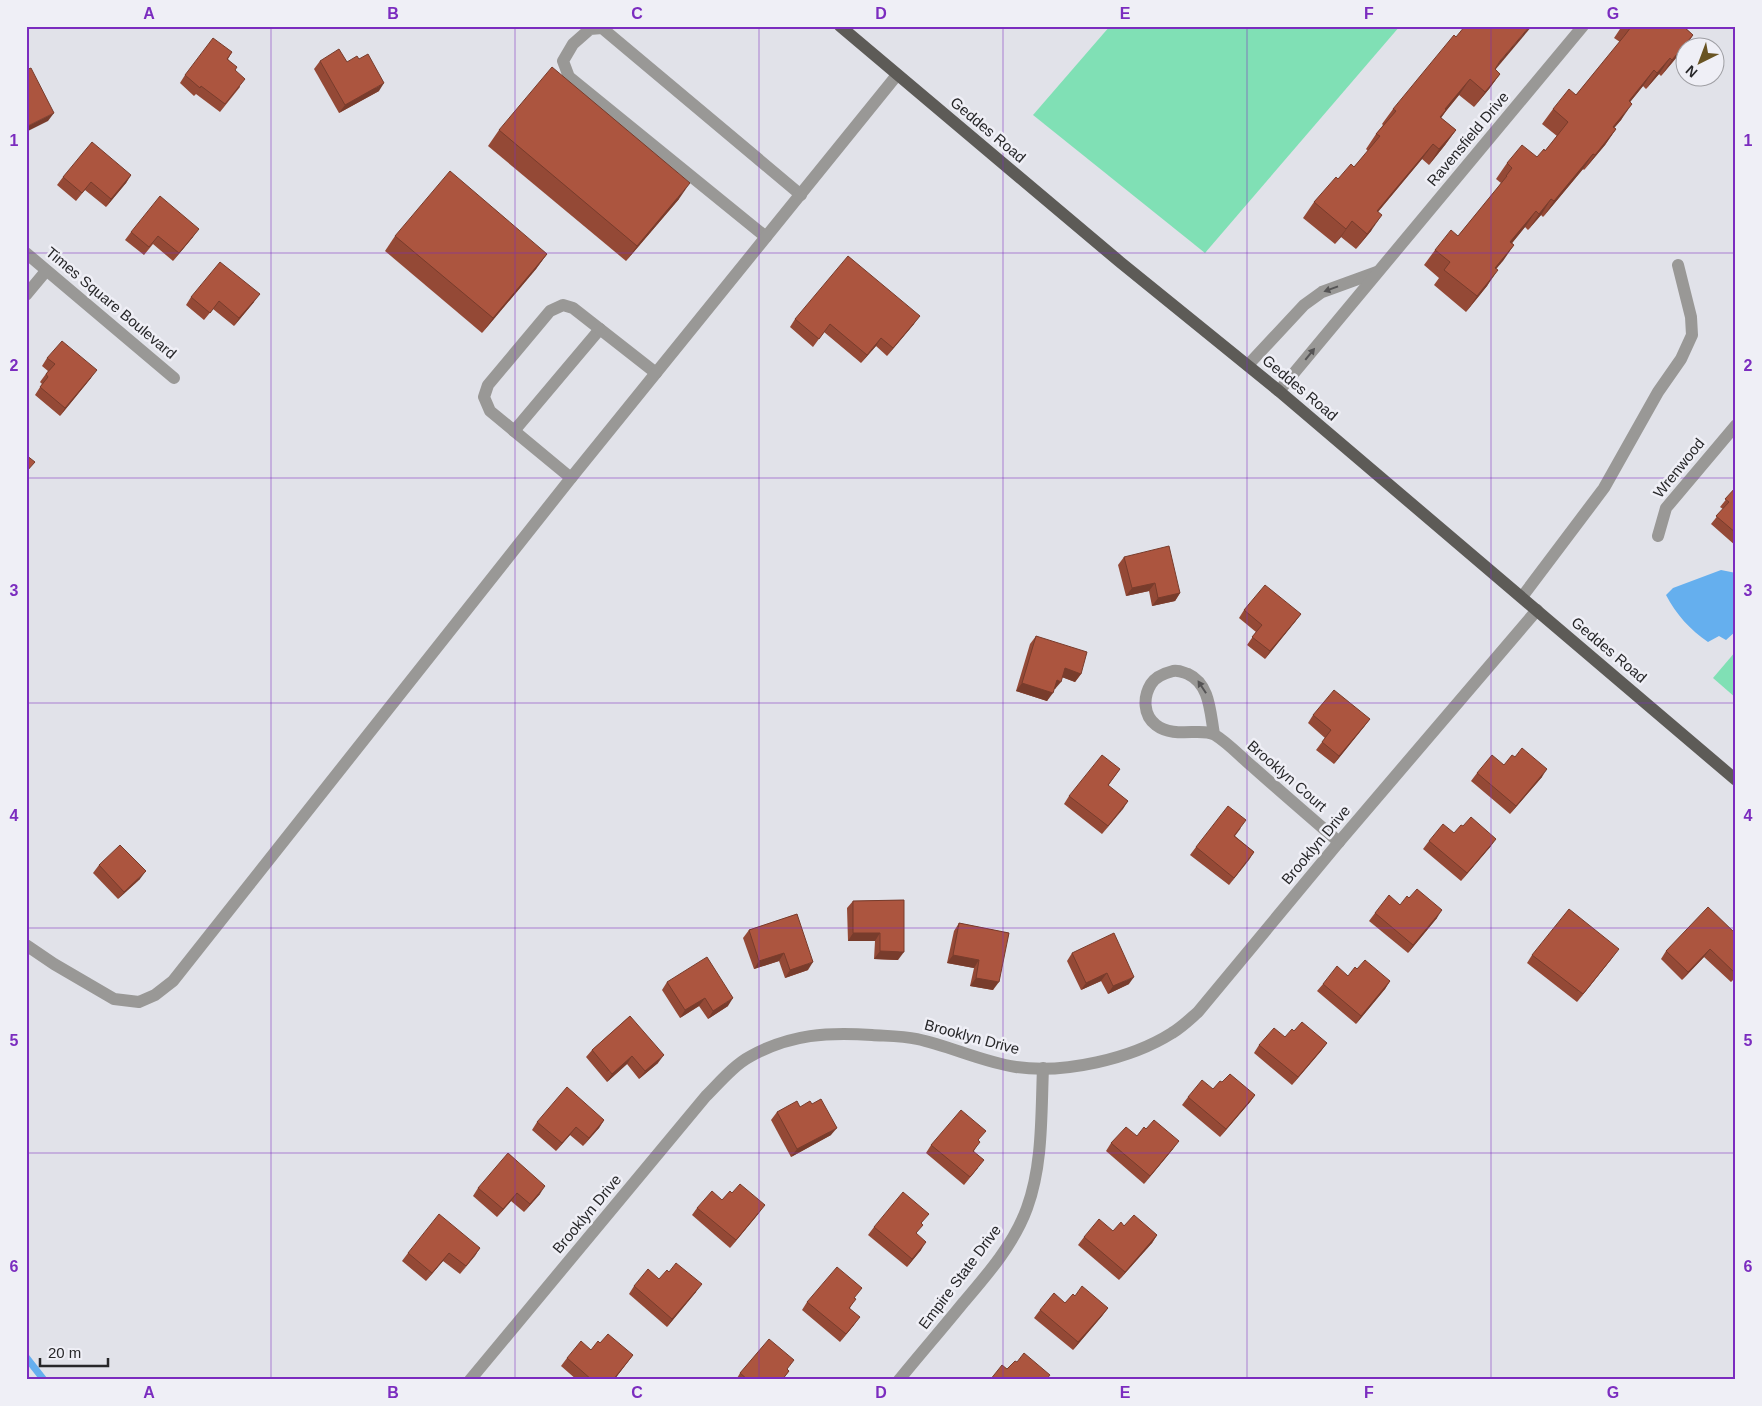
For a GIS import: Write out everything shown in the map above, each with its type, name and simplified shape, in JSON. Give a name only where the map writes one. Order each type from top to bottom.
[{"type":"main road","name":"Geddes Road","points":[[840,26],[1120,262],[1279,391],[1736,780]]},
{"type":"street","name":"Ravensfield Drive","points":[[1279,391],[1584,26]]},
{"type":"street","points":[[766,237],[569,77],[563,61],[573,44],[590,30],[602,28],[801,195]]},
{"type":"street","points":[[26,945],[54,964],[114,999],[139,1002],[156,996],[173,981],[571,478],[897,75]]},
{"type":"street","name":"Times Square Boulevard","points":[[26,253],[174,378]]},
{"type":"street","points":[[1522,597],[1604,488],[1692,335],[1691,317],[1678,265]]},
{"type":"street","points":[[26,295],[46,271]]},
{"type":"street","name":"Ravensfield Drive","points":[[1248,365],[1304,305],[1322,292],[1377,272]]},
{"type":"street","points":[[571,478],[490,411],[484,397],[488,385],[550,311],[563,305],[572,308],[656,373]]},
{"type":"street","points":[[514,431],[600,330]]},
{"type":"street","name":"Wrenwood","points":[[1658,536],[1666,508],[1736,425]]},
{"type":"street","name":"Brooklyn Drive","points":[[470,1380],[706,1096],[750,1056],[784,1040],[814,1034],[844,1033],[917,1039],[973,1057],[1016,1067],[1043,1068],[1093,1063],[1121,1056],[1147,1047],[1174,1032],[1198,1012],[1339,842],[1537,610]]},
{"type":"street","points":[[1179,670],[1194,677],[1202,685],[1207,696],[1214,734],[1179,733],[1164,730],[1155,724],[1145,708],[1147,694],[1154,680],[1166,673],[1179,670]]},
{"type":"street","name":"Brooklyn Court","points":[[1214,734],[1339,842]]},
{"type":"street","name":"Empire State Drive","points":[[899,1380],[1003,1252],[1027,1209],[1035,1180],[1039,1155],[1043,1068]]},
{"type":"green space","points":[[1110,26],[1400,26],[1205,253],[1033,115]]},
{"type":"green space","points":[[1736,651],[1736,698],[1713,678]]},
{"type":"water","points":[[1721,570],[1736,573],[1736,631],[1726,640],[1719,636],[1708,642],[1684,621],[1666,595],[1673,588]]},
{"type":"building","points":[[1465,26],[1530,26],[1500,61],[1495,69],[1500,74],[1485,92],[1470,79],[1445,109],[1440,117],[1456,130],[1439,149],[1433,144],[1377,211],[1382,215],[1367,234],[1352,221],[1346,229],[1314,202],[1336,177],[1338,179],[1351,164],[1354,167],[1380,136],[1376,134],[1396,111],[1393,109],[1454,35],[1456,37]]},
{"type":"building","points":[[1683,26],[1693,35],[1690,38],[1674,38],[1674,58],[1672,60],[1670,58],[1657,73],[1654,70],[1629,101],[1632,104],[1613,127],[1616,129],[1595,155],[1593,154],[1554,201],[1551,199],[1539,214],[1536,211],[1510,242],[1514,245],[1495,268],[1498,270],[1477,296],[1444,270],[1450,262],[1435,250],[1451,230],[1458,236],[1507,176],[1512,168],[1507,163],[1522,145],[1537,157],[1544,149],[1545,151],[1568,122],[1553,109],[1569,89],[1576,95],[1631,27]]},
{"type":"building","points":[[213,38],[232,52],[227,59],[237,67],[235,70],[245,79],[225,104],[201,86],[200,88],[185,75]]},
{"type":"building","points":[[339,49],[347,62],[357,56],[359,59],[368,54],[384,83],[345,105],[320,61]]},
{"type":"building","points":[[552,67],[690,183],[637,246],[499,130]]},
{"type":"building","points":[[31,68],[54,113],[26,127],[26,70]]},
{"type":"building","points":[[92,142],[131,175],[111,199],[91,182],[82,193],[63,177]]},
{"type":"building","points":[[450,171],[547,254],[493,318],[395,236]]},
{"type":"building","points":[[160,196],[199,229],[179,253],[158,236],[149,247],[131,232]]},
{"type":"building","points":[[848,256],[920,316],[893,348],[881,338],[867,355],[830,324],[819,339],[795,319]]},
{"type":"building","points":[[220,262],[260,294],[239,318],[219,301],[210,313],[191,297]]},
{"type":"building","points":[[62,341],[97,370],[65,408],[40,387],[48,377],[46,374],[55,364],[47,358]]},
{"type":"building","points":[[26,455],[35,462],[26,472]]},
{"type":"building","points":[[1736,487],[1736,533],[1716,516],[1729,502],[1725,499]]},
{"type":"building","points":[[1169,546],[1180,593],[1158,598],[1155,583],[1132,588],[1124,557]]},
{"type":"building","points":[[1265,585],[1301,614],[1270,651],[1252,637],[1262,625],[1244,610]]},
{"type":"building","points":[[1036,636],[1087,652],[1081,674],[1065,668],[1061,682],[1057,680],[1053,693],[1022,683]]},
{"type":"building","points":[[1334,690],[1370,719],[1339,756],[1322,742],[1331,730],[1313,715]]},
{"type":"building","points":[[1522,748],[1547,769],[1516,806],[1477,773],[1492,755],[1504,765],[1512,755],[1515,757]]},
{"type":"building","points":[[1102,755],[1120,769],[1108,785],[1128,801],[1108,826],[1069,796]]},
{"type":"building","points":[[1228,806],[1246,820],[1234,836],[1254,852],[1234,878],[1196,847]]},
{"type":"building","points":[[1471,817],[1496,839],[1467,873],[1429,841],[1443,824],[1454,833]]},
{"type":"building","points":[[120,845],[146,871],[124,892],[99,865]]},
{"type":"building","points":[[1417,889],[1442,910],[1413,945],[1375,913],[1389,895],[1400,905],[1407,896],[1409,898]]},
{"type":"building","points":[[904,900],[904,952],[880,951],[880,933],[853,933],[853,901]]},
{"type":"building","points":[[1708,907],[1736,932],[1736,974],[1710,949],[1688,972],[1666,951]]},
{"type":"building","points":[[1569,909],[1619,949],[1583,994],[1532,955]]},
{"type":"building","points":[[797,914],[813,962],[790,970],[784,953],[759,961],[749,930]]},
{"type":"building","points":[[959,923],[1009,933],[999,982],[976,978],[979,960],[953,955]]},
{"type":"building","points":[[1114,933],[1134,977],[1113,986],[1107,973],[1086,983],[1072,953]]},
{"type":"building","points":[[707,957],[733,998],[713,1011],[705,998],[685,1010],[667,982]]},
{"type":"building","points":[[1365,960],[1390,981],[1361,1016],[1323,984],[1337,966],[1348,976],[1355,967],[1357,969]]},
{"type":"building","points":[[630,1016],[664,1055],[645,1071],[632,1056],[612,1074],[592,1050]]},
{"type":"building","points":[[1302,1022],[1327,1043],[1298,1077],[1259,1045],[1274,1028],[1285,1037]]},
{"type":"building","points":[[1230,1074],[1255,1095],[1226,1129],[1188,1097],[1202,1080],[1213,1089]]},
{"type":"building","points":[[567,1087],[604,1120],[589,1138],[576,1127],[562,1143],[537,1122]]},
{"type":"building","points":[[821,1099],[837,1128],[797,1149],[777,1112],[797,1101],[800,1107],[810,1101],[812,1104]]},
{"type":"building","points":[[961,1110],[986,1131],[978,1140],[980,1142],[973,1151],[984,1160],[970,1177],[931,1145]]},
{"type":"building","points":[[1154,1120],[1179,1141],[1150,1176],[1111,1143],[1126,1127],[1137,1136],[1144,1127],[1146,1129]]},
{"type":"building","points":[[508,1153],[545,1186],[530,1204],[517,1193],[503,1209],[478,1188]]},
{"type":"building","points":[[740,1184],[765,1205],[736,1240],[697,1208],[712,1191],[722,1200]]},
{"type":"building","points":[[903,1192],[929,1214],[921,1223],[923,1225],[916,1233],[926,1242],[912,1259],[874,1227]]},
{"type":"building","points":[[439,1214],[480,1248],[466,1266],[449,1253],[432,1273],[408,1253]]},
{"type":"building","points":[[1134,1215],[1157,1235],[1125,1272],[1084,1237],[1099,1219],[1113,1231],[1121,1222],[1124,1226]]},
{"type":"building","points":[[676,1263],[702,1284],[672,1319],[634,1286],[648,1269],[659,1279],[667,1270],[669,1272]]},
{"type":"building","points":[[837,1267],[862,1288],[849,1308],[860,1317],[846,1334],[807,1302]]},
{"type":"building","points":[[1082,1286],[1108,1308],[1078,1342],[1040,1310],[1054,1293],[1065,1303],[1073,1294],[1075,1296]]},
{"type":"building","points":[[608,1334],[633,1355],[613,1380],[592,1380],[567,1358],[581,1341],[591,1350],[598,1341],[600,1343]]},
{"type":"building","points":[[769,1339],[794,1360],[787,1369],[789,1371],[782,1380],[748,1380],[740,1373]]},
{"type":"building","points":[[1024,1353],[1050,1375],[1046,1380],[990,1380],[1002,1365],[1007,1369],[1015,1361],[1017,1362]]},
{"type":"waterway","points":[[26,1357],[44,1380]]}]
